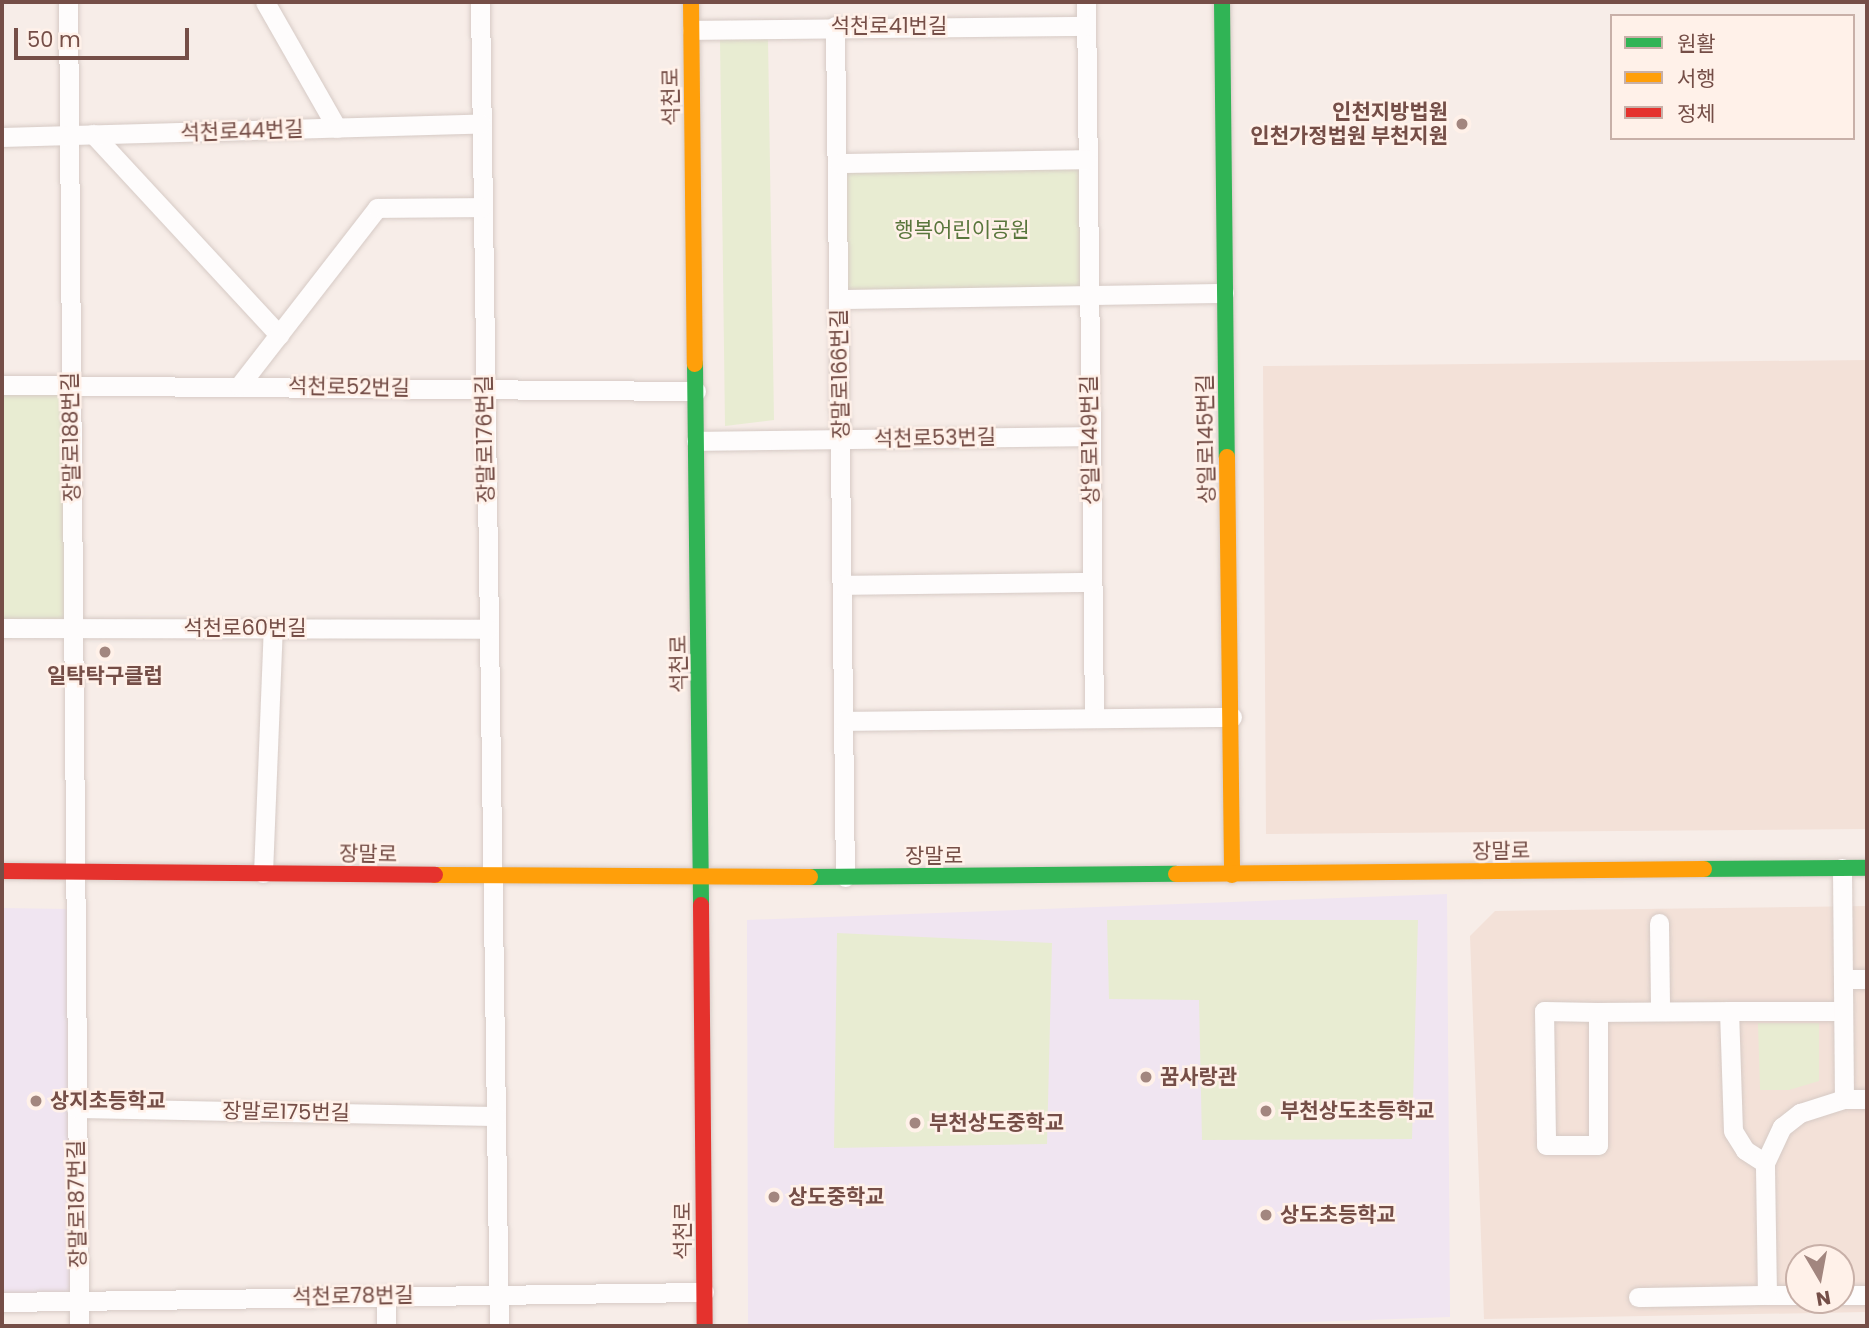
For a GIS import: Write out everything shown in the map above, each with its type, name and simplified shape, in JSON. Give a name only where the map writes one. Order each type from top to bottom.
[{"type":"street","name":"장말로188번길","points":[[68,2],[69,385],[75,628],[76,871]]},
{"type":"street","points":[[265,2],[337,128]]},
{"type":"street","name":"장말로176번길","points":[[480,2],[490,876]]},
{"type":"street","name":"석천로","points":[[691,2],[703,878],[705,1326]]},
{"type":"street","name":"상일로149번길","points":[[1086,2],[1094,718]]},
{"type":"street","name":"상일로145번길","points":[[1222,2],[1232,875]]},
{"type":"street","name":"석천로41번길","points":[[692,30],[835,26],[1086,26]]},
{"type":"street","name":"장말로166번길","points":[[835,26],[845,877]]},
{"type":"street","name":"석천로44번길","points":[[2,136],[481,124]]},
{"type":"street","points":[[93,134],[279,335]]},
{"type":"street","points":[[838,163],[1087,159]]},
{"type":"street","points":[[239,386],[377,208],[482,207]]},
{"type":"street","points":[[839,299],[1089,298],[1224,293]]},
{"type":"street","name":"석천로52번길","points":[[2,384],[696,391]]},
{"type":"street","name":"석천로53번길","points":[[696,441],[1090,436]]},
{"type":"street","points":[[842,585],[1092,582]]},
{"type":"street","name":"석천로60번길","points":[[2,628],[488,628]]},
{"type":"street","points":[[264,873],[273,628]]},
{"type":"street","points":[[844,721],[1231,717]]},
{"type":"street","points":[[1842,868],[1844,1099]]},
{"type":"street","name":"장말로","points":[[2,871],[703,878],[1867,868]]},
{"type":"street","name":"장말로187번길","points":[[76,871],[79,1326]]},
{"type":"street","points":[[490,876],[499,1326]]},
{"type":"street","points":[[1659,923],[1660,1009]]},
{"type":"street","points":[[1843,979],[1867,979]]},
{"type":"street","points":[[1598,1012],[1598,1145],[1546,1145],[1544,1012],[1660,1009],[1843,1011]]},
{"type":"street","points":[[1729,1011],[1733,1131],[1745,1150],[1765,1163]]},
{"type":"street","points":[[1767,1295],[1765,1163],[1782,1127],[1800,1113],[1844,1099],[1867,1099]]},
{"type":"street","name":"장말로175번길","points":[[76,1108],[496,1116]]},
{"type":"street","name":"석천로78번길","points":[[2,1301],[704,1292]]},
{"type":"street","points":[[386,1295],[386,1326]]},
{"type":"street","points":[[1638,1297],[1785,1295]]},
{"type":"shaded area","points":[[1867,360],[1867,829],[1266,834],[1263,366]]},
{"type":"shaded area","points":[[1447,894],[1450,1317],[1203,1326],[748,1326],[747,920]]},
{"type":"shaded area","points":[[1867,906],[1867,1312],[1855,1312],[1855,1244],[1785,1244],[1785,1313],[1484,1319],[1470,936],[1495,911]]},
{"type":"shaded area","name":"상지초등학교","points":[[2,908],[69,909],[71,1294],[2,1294]]},
{"type":"green space","points":[[720,39],[768,39],[774,420],[725,426]]},
{"type":"green space","name":"행복어린이공원","points":[[1087,159],[1089,298],[839,299],[838,163]]},
{"type":"green space","points":[[2,385],[69,385],[75,628],[2,628]]},
{"type":"green space","points":[[1107,920],[1418,920],[1412,1139],[1202,1140],[1199,1000],[1109,999]]},
{"type":"green space","points":[[837,933],[1052,943],[1047,1144],[834,1148]]},
{"type":"green space","points":[[1758,1023],[1819,1023],[1819,1081],[1789,1090],[1760,1090]]},
{"type":"traffic: fast","points":[[1222,2],[1227,457]]},
{"type":"traffic: fast","points":[[695,364],[701,905]]},
{"type":"traffic: fast","points":[[1704,869],[1867,868]]},
{"type":"traffic: fast","points":[[810,877],[1176,874]]},
{"type":"traffic: slow","points":[[691,2],[695,364]]},
{"type":"traffic: slow","points":[[1227,457],[1232,875]]},
{"type":"traffic: slow","points":[[1176,874],[1704,869]]},
{"type":"traffic: slow","points":[[435,875],[810,877]]},
{"type":"traffic: jam","points":[[2,871],[435,875]]},
{"type":"traffic: jam","points":[[701,905],[705,1326]]},
{"type":"place","name":"인천지방법원 인천가정법원 부천지원","points":[[1462,124]]},
{"type":"place","name":"일탁탁구클럽","points":[[105,652]]},
{"type":"place","name":"꿈사랑관","points":[[1146,1077]]},
{"type":"place","name":"상지초등학교","points":[[36,1101]]},
{"type":"place","name":"부천상도초등학교","points":[[1266,1111]]},
{"type":"place","name":"부천상도중학교","points":[[915,1123]]},
{"type":"place","name":"상도중학교","points":[[774,1197]]},
{"type":"place","name":"상도초등학교","points":[[1266,1215]]}]
